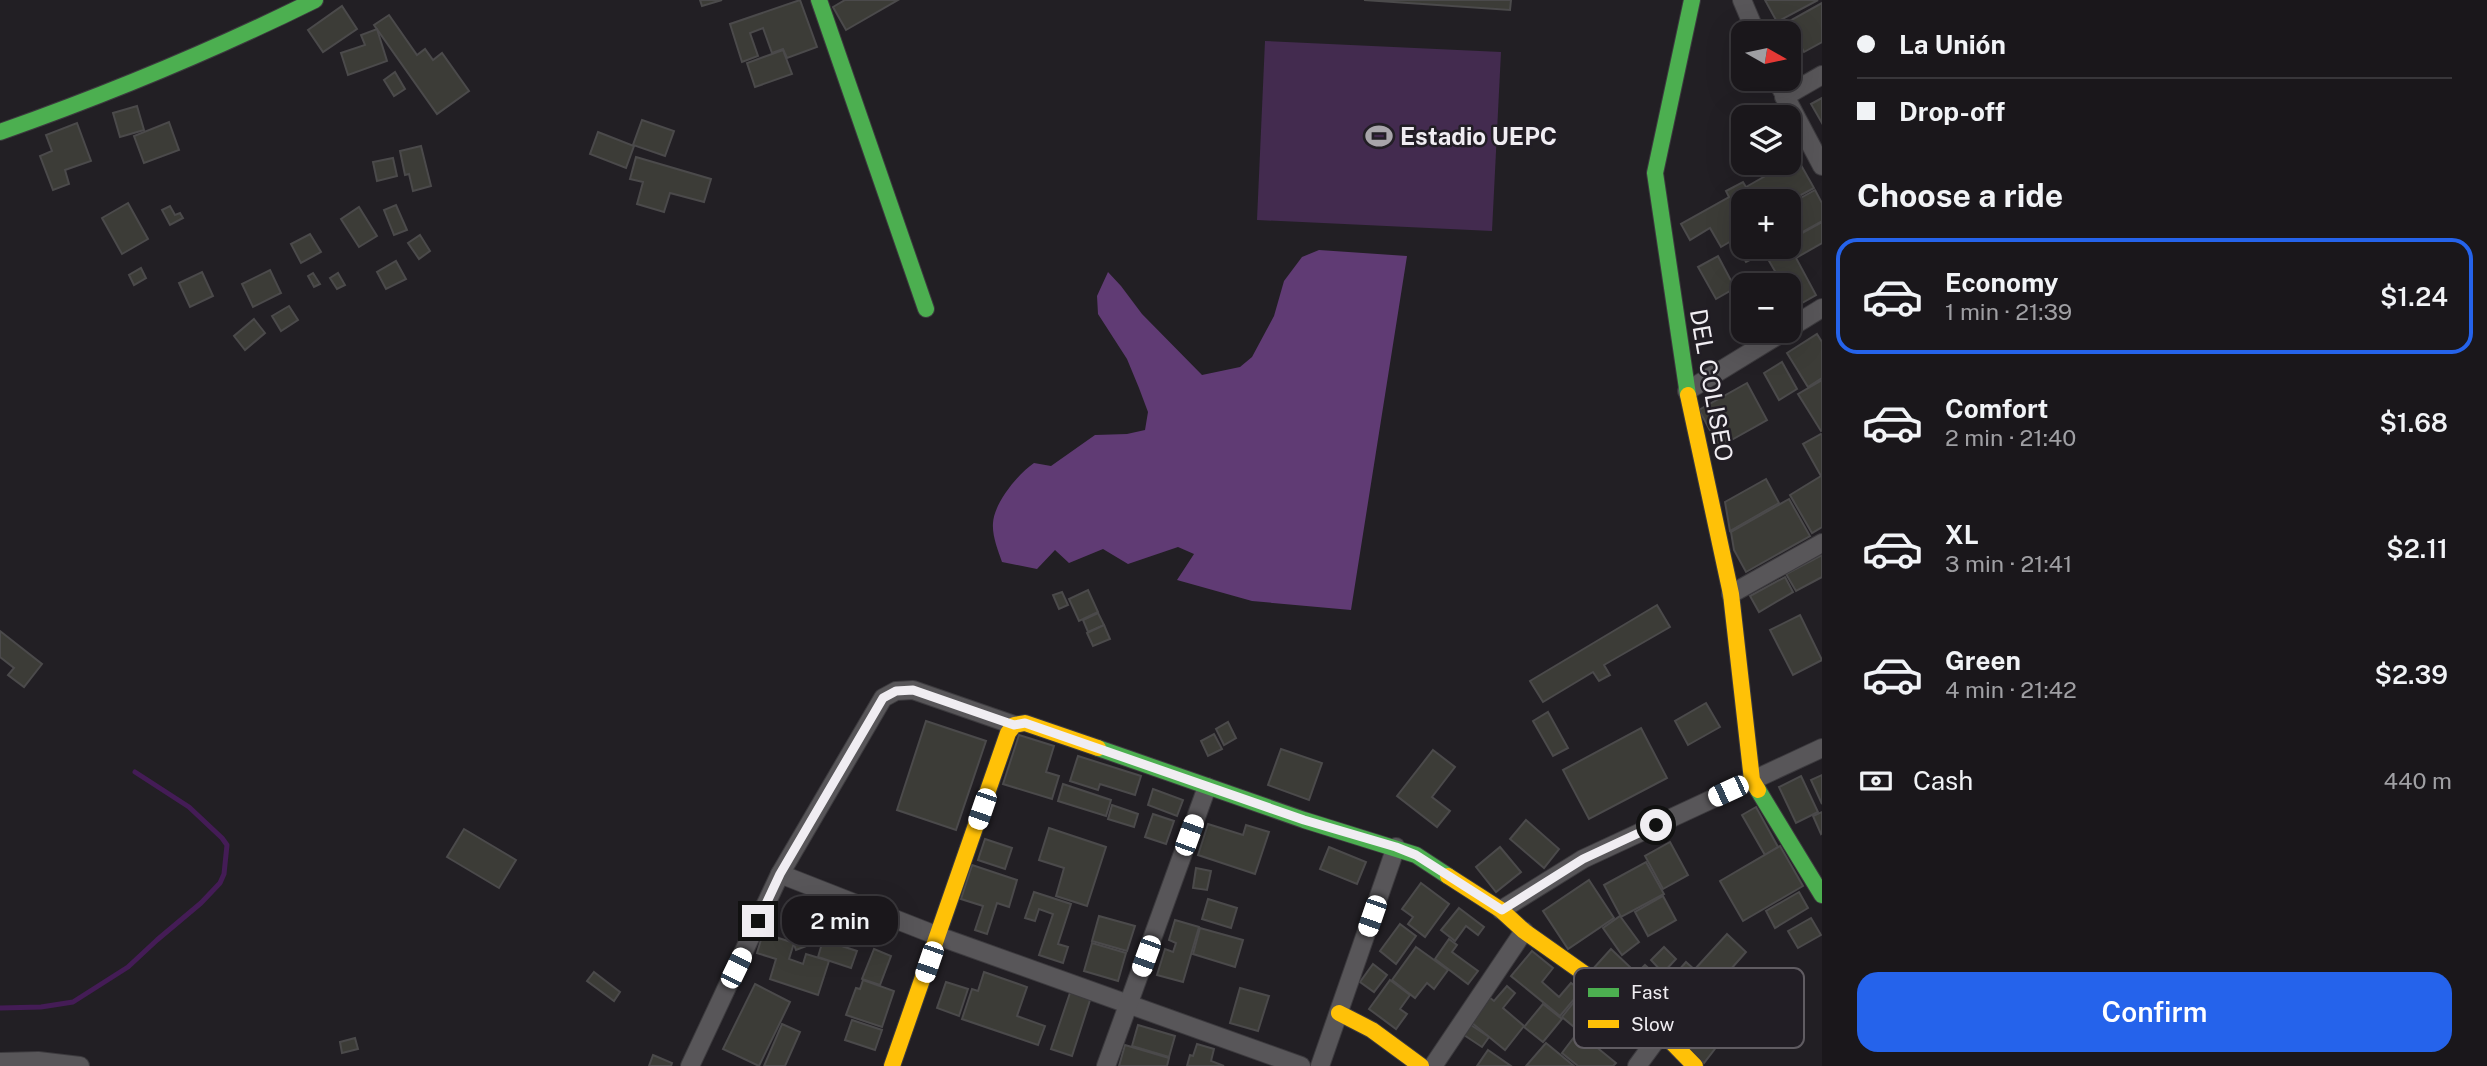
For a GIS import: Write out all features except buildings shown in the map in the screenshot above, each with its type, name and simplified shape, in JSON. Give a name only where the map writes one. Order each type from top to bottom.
[{"type":"main road","points":[[0,132],[99,97],[240,37],[315,0]]},
{"type":"main road","points":[[819,0],[926,309]]},
{"type":"main road","name":"DEL COLISEO","points":[[1692,0],[1655,173],[1687,391],[1731,594],[1752,780]]},
{"type":"main road","points":[[892,1066],[1008,733],[1014,725],[1025,723],[1304,820],[1416,855],[1502,910],[1524,931],[1576,968]]},
{"type":"main road","points":[[1752,780],[1822,894]]},
{"type":"main road","points":[[1339,1013],[1372,1030],[1421,1066]]},
{"type":"main road","points":[[1678,1048],[1695,1066]]},
{"type":"street","points":[[1742,0],[1751,21]]},
{"type":"street","points":[[1784,97],[1822,75]]},
{"type":"street","points":[[1781,91],[1822,166]]},
{"type":"street","points":[[1801,321],[1822,308]]},
{"type":"street","points":[[1687,391],[1766,343]]},
{"type":"street","points":[[1731,594],[1822,543]]},
{"type":"street","points":[[694,1064],[780,874],[883,698],[896,691],[913,690],[1014,725]]},
{"type":"street","points":[[1502,910],[1583,859],[1822,748]]},
{"type":"street","points":[[1106,1066],[1207,787]]},
{"type":"street","points":[[1320,1066],[1396,847]]},
{"type":"street","points":[[780,874],[938,936],[1301,1066]]},
{"type":"street","points":[[1433,1066],[1524,931]]},
{"type":"street","points":[[1637,1066],[1650,1048]]},
{"type":"street","points":[[0,1062],[38,1061],[80,1066]]},
{"type":"shaded area","name":"Estadio UEPC","points":[[1265,41],[1501,52],[1492,231],[1257,220]]},
{"type":"shaded area","points":[[1319,250],[1407,256],[1351,610],[1252,601],[1177,580],[1194,554],[1178,547],[1128,564],[1103,549],[1069,563],[1055,550],[1037,569],[1002,562],[993,533],[994,515],[1008,490],[1028,468],[1034,463],[1051,466],[1095,435],[1127,434],[1145,430],[1148,412],[1139,388],[1127,359],[1098,314],[1097,296],[1108,272],[1142,314],[1202,375],[1240,367],[1252,357],[1274,316],[1284,281],[1302,257]]},
{"type":"waterway","points":[[0,1008],[41,1007],[73,1002],[128,967],[220,883],[224,874],[227,845],[222,838],[189,807],[135,772]]},
{"type":"traffic: fast","points":[[0,132],[159,71],[315,0]]},
{"type":"traffic: fast","points":[[819,0],[926,309]]},
{"type":"traffic: fast","points":[[1688,395],[1655,173],[1692,0]]},
{"type":"traffic: fast","points":[[1098,748],[1304,820],[1416,855],[1448,876]]},
{"type":"traffic: fast","points":[[1758,790],[1822,895]]},
{"type":"traffic: slow","points":[[1688,395],[1731,594],[1752,780],[1758,790]]},
{"type":"traffic: slow","points":[[892,1066],[1008,733],[1014,725],[1025,723],[1098,748]]},
{"type":"traffic: slow","points":[[1448,876],[1501,910],[1524,931],[1576,968]]},
{"type":"traffic: slow","points":[[1339,1013],[1372,1030],[1421,1066]]},
{"type":"traffic: slow","points":[[1677,1048],[1695,1066]]},
{"type":"place","name":"Estadio UEPC","points":[[1379,136]]},
{"type":"route","points":[[758,921],[780,874],[883,698],[896,691],[913,690],[1014,725],[1025,723],[1304,820],[1396,847],[1416,855],[1502,910],[1583,859],[1656,825]]}]
